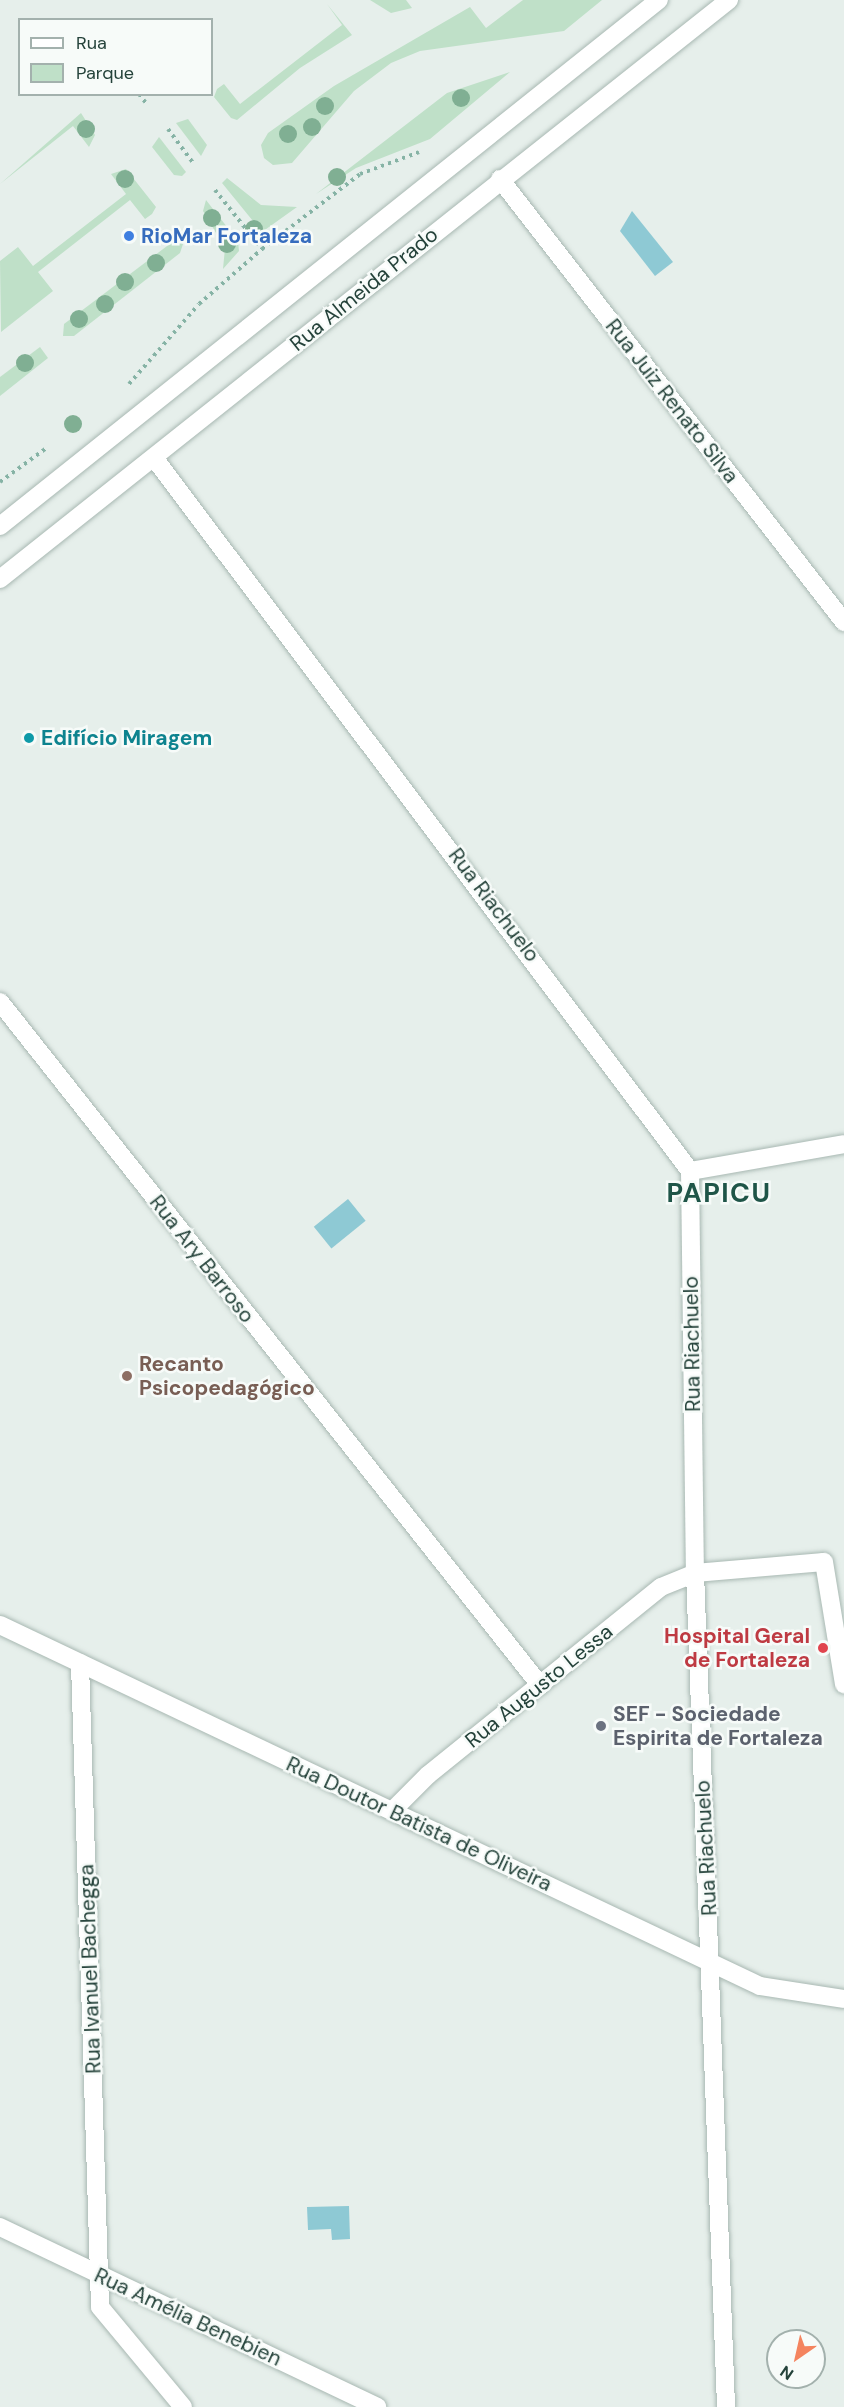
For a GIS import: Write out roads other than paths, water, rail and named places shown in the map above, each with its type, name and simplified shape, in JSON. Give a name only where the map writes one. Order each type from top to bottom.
[{"type":"street","name":"Rua Almeida Prado","points":[[0,526],[659,0]]},
{"type":"street","name":"Rua Almeida Prado","points":[[0,579],[155,459],[500,179],[729,0]]},
{"type":"street","name":"Rua Juiz Renato Silva","points":[[500,179],[844,622]]},
{"type":"street","name":"Rua Riachuelo","points":[[155,459],[690,1171],[695,1573],[726,2407]]},
{"type":"street","name":"Rua Ary Barroso","points":[[0,1002],[540,1685]]},
{"type":"street","points":[[690,1171],[844,1144]]},
{"type":"street","name":"Rua Augusto Lessa","points":[[392,1811],[540,1685],[661,1587],[695,1573],[824,1562],[844,1684]]},
{"type":"street","name":"Rua Doutor Batista de Oliveira","points":[[0,1625],[760,1986],[844,1999]]},
{"type":"street","name":"Rua Ivanuel Bachegga","points":[[80,1663],[100,2307],[183,2407]]},
{"type":"street","name":"Rua Amélia Benebien","points":[[0,2227],[377,2407]]},
{"type":"water","points":[[632,211],[673,262],[655,276],[620,231]]},
{"type":"water","points":[[348,1199],[366,1221],[331,1248],[314,1227]]},
{"type":"water","points":[[349,2206],[350,2239],[332,2240],[331,2229],[308,2230],[307,2207]]},
{"type":"place","name":"RioMar Fortaleza","points":[[129,236]]},
{"type":"place","name":"Edifício Miragem","points":[[29,738]]},
{"type":"place","name":"Recanto Psicopedagógico","points":[[127,1376]]},
{"type":"place","name":"Hospital Geral de Fortaleza","points":[[823,1648]]},
{"type":"place","name":"SEF - Sociedade Espirita de Fortaleza","points":[[601,1726]]},
{"type":"district","name":"PAPICU","points":[[719,1193]]}]
